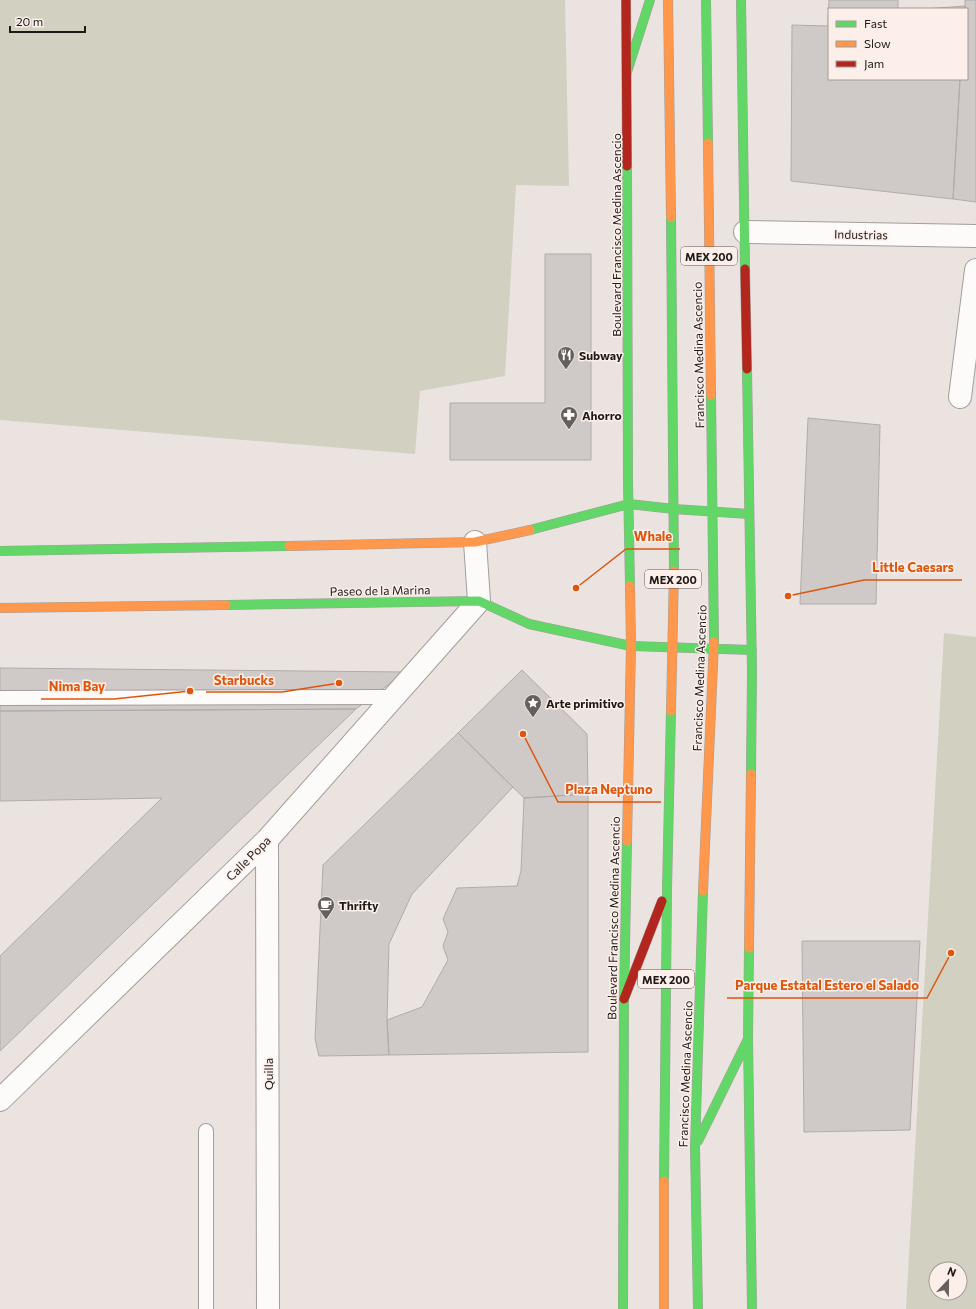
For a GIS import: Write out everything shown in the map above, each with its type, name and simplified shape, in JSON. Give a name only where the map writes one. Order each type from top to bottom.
[{"type":"main road","name":"Boulevard Francisco Medina Ascencio","points":[[619,1307],[631,646],[626,0]]},
{"type":"main road","points":[[627,72],[650,0]]},
{"type":"main road","name":"Francisco Medina Ascencio","points":[[664,1309],[663,1249],[667,889],[673,648],[674,509],[668,0]]},
{"type":"main road","name":"Francisco Medina Ascencio","points":[[698,1309],[695,1148],[701,936],[714,650],[706,0]]},
{"type":"main road","points":[[741,0],[752,650],[748,1039],[752,1309]]},
{"type":"main road","points":[[0,551],[475,542],[629,504],[674,509],[749,514]]},
{"type":"main road","name":"Paseo de la Marina","points":[[0,608],[479,601],[530,624],[631,646],[714,650],[752,650]]},
{"type":"main road","points":[[624,999],[667,889]]},
{"type":"main road","points":[[695,1148],[748,1039]]},
{"type":"street","name":"Industrias","points":[[745,232],[976,236]]},
{"type":"street","points":[[960,397],[976,270]]},
{"type":"street","points":[[475,542],[479,601]]},
{"type":"street","name":"Calle Popa","points":[[0,1100],[267,840],[479,601]]},
{"type":"street","name":"Quilla","points":[[267,840],[268,1309]]},
{"type":"lane","points":[[0,698],[394,697]]},
{"type":"lane","points":[[206,1131],[206,1309]]},
{"type":"shaded area","points":[[0,0],[565,0],[569,186],[516,185],[505,376],[420,391],[415,454],[0,420]]},
{"type":"shaded area","points":[[944,633],[976,637],[976,1309],[906,1309]]},
{"type":"building","points":[[829,0],[898,0],[898,8],[829,8]]},
{"type":"building","points":[[965,0],[976,0],[976,202],[953,199],[960,80],[968,80],[968,8],[965,8]]},
{"type":"building","points":[[965,6],[965,8],[938,8]]},
{"type":"building","points":[[792,25],[828,26],[828,80],[960,80],[953,199],[791,181]]},
{"type":"building","points":[[545,254],[591,254],[591,460],[450,460],[450,403],[545,403]]},
{"type":"building","points":[[808,418],[880,425],[876,604],[800,604]]},
{"type":"building","points":[[0,668],[405,672],[356,709],[0,711]]},
{"type":"building","points":[[522,670],[587,734],[588,794],[524,798],[458,733]]},
{"type":"building","points":[[356,709],[0,1051],[0,956],[162,798],[0,801],[0,711]]},
{"type":"building","points":[[458,733],[513,787],[412,894],[389,944],[387,1020],[389,1055],[319,1056],[315,1039],[323,865]]},
{"type":"building","points":[[588,794],[588,1052],[389,1055],[387,1020],[422,1007],[448,960],[443,946],[448,932],[443,919],[457,888],[517,886],[521,871],[524,798]]},
{"type":"building","points":[[802,941],[920,941],[910,1130],[804,1132]]},
{"type":"traffic: fast","points":[[627,72],[650,0]]},
{"type":"traffic: fast","points":[[706,0],[708,143]]},
{"type":"traffic: fast","points":[[741,0],[745,269]]},
{"type":"traffic: fast","points":[[627,166],[628,482],[630,586]]},
{"type":"traffic: fast","points":[[671,217],[674,571]]},
{"type":"traffic: fast","points":[[747,369],[752,671],[751,774]]},
{"type":"traffic: fast","points":[[711,395],[714,642]]},
{"type":"traffic: fast","points":[[530,530],[629,504],[674,509],[749,514]]},
{"type":"traffic: fast","points":[[0,551],[289,546]]},
{"type":"traffic: fast","points":[[226,605],[479,601],[529,624],[631,646],[752,650]]},
{"type":"traffic: fast","points":[[664,1181],[667,889],[671,711]]},
{"type":"traffic: fast","points":[[623,1309],[624,999],[627,841]]},
{"type":"traffic: fast","points":[[698,1309],[695,1148],[703,891]]},
{"type":"traffic: fast","points":[[749,948],[748,1039],[752,1309]]},
{"type":"traffic: fast","points":[[698,1141],[748,1039]]},
{"type":"traffic: slow","points":[[668,0],[671,217]]},
{"type":"traffic: slow","points":[[708,143],[711,395]]},
{"type":"traffic: slow","points":[[289,546],[475,542],[530,530]]},
{"type":"traffic: slow","points":[[671,711],[674,571]]},
{"type":"traffic: slow","points":[[627,841],[631,646],[630,586]]},
{"type":"traffic: slow","points":[[0,608],[226,605]]},
{"type":"traffic: slow","points":[[703,891],[714,642]]},
{"type":"traffic: slow","points":[[749,948],[751,774]]},
{"type":"traffic: slow","points":[[664,1181],[664,1309]]},
{"type":"traffic: jam","points":[[626,0],[627,166]]},
{"type":"traffic: jam","points":[[745,269],[747,369]]},
{"type":"traffic: jam","points":[[624,999],[662,901]]},
{"type":"place","name":"Subway","points":[[566,370]]},
{"type":"place","name":"Ahorro","points":[[569,430]]},
{"type":"place","name":"Whale","points":[[576,588]]},
{"type":"place","name":"Little Caesars","points":[[788,596]]},
{"type":"place","name":"Starbucks","points":[[339,683]]},
{"type":"place","name":"Nima Bay","points":[[190,691]]},
{"type":"place","name":"Arte primitivo","points":[[533,718]]},
{"type":"place","name":"Plaza Neptuno","points":[[523,734]]},
{"type":"place","name":"Thrifty","points":[[326,920]]},
{"type":"place","name":"Parque Estatal Estero el Salado","points":[[951,953]]}]
